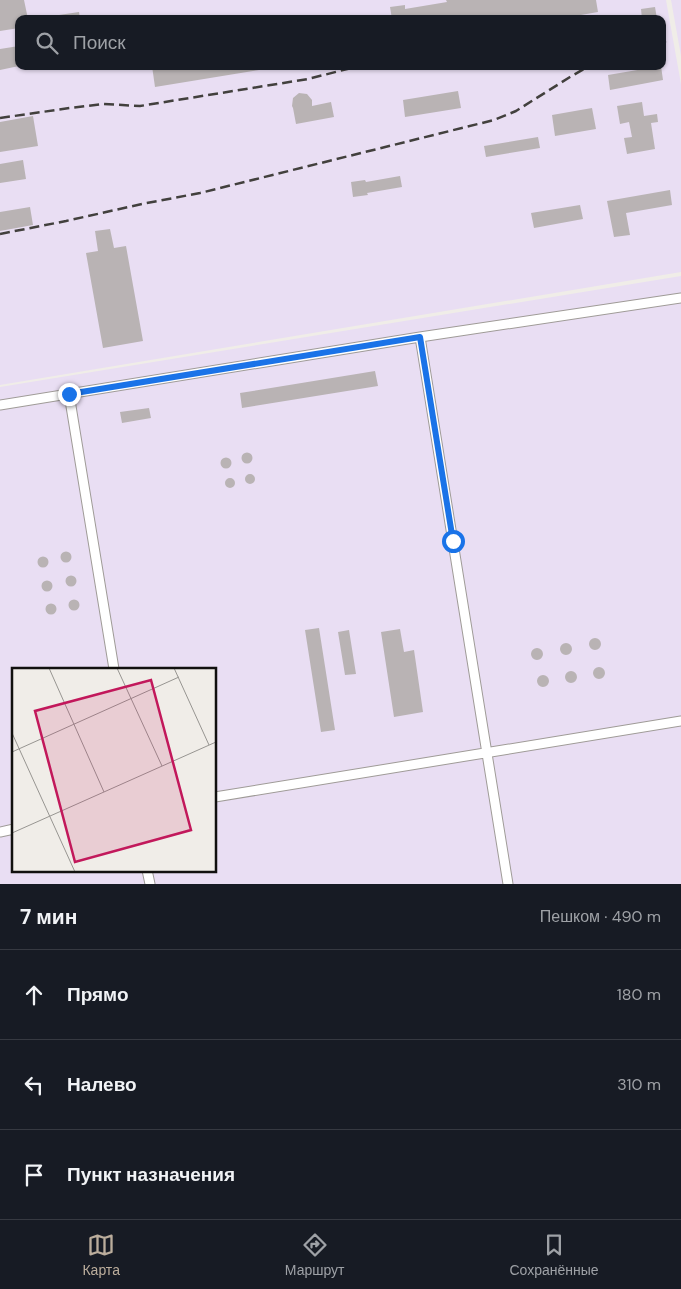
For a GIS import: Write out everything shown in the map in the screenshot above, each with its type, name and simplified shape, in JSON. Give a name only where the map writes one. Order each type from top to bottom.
[{"type":"lane","points":[[0,405],[420,337],[681,298]]},
{"type":"lane","points":[[420,337],[508,884]]},
{"type":"lane","points":[[69,394],[114,668]]},
{"type":"lane","points":[[216,796],[681,720]]},
{"type":"shaded area","points":[[0,0],[666,0],[681,84],[681,272],[0,385]]},
{"type":"shaded area","points":[[671,0],[681,0],[681,56]]},
{"type":"shaded area","points":[[681,276],[681,884],[0,884],[0,387]]},
{"type":"building","points":[[0,0],[24,0],[27,15],[15,15],[15,29],[0,31]]},
{"type":"building","points":[[446,0],[596,0],[598,12],[581,15],[391,15],[390,7],[405,5],[405,9],[447,2]]},
{"type":"building","points":[[655,7],[656,15],[642,15],[641,9]]},
{"type":"building","points":[[79,12],[79,15],[59,15]]},
{"type":"building","points":[[15,47],[15,67],[0,70],[0,49]]},
{"type":"building","points":[[153,70],[259,70],[155,87]]},
{"type":"building","points":[[637,70],[662,70],[663,80],[610,90],[608,75]]},
{"type":"building","points":[[458,91],[461,108],[405,117],[403,100]]},
{"type":"building","points":[[299,93],[307,94],[312,100],[312,106],[331,102],[334,117],[296,124],[292,106],[293,98]]},
{"type":"building","points":[[642,102],[644,116],[657,114],[658,122],[651,123],[655,149],[627,154],[624,138],[632,137],[629,122],[620,124],[617,106]]},
{"type":"building","points":[[592,108],[596,129],[555,136],[552,115]]},
{"type":"building","points":[[33,116],[38,146],[0,152],[0,122]]},
{"type":"building","points":[[538,137],[540,148],[486,157],[484,146]]},
{"type":"building","points":[[23,160],[26,179],[0,183],[0,164]]},
{"type":"building","points":[[400,176],[402,187],[353,197],[351,182],[365,180],[366,182]]},
{"type":"building","points":[[670,190],[672,205],[626,213],[630,235],[614,237],[607,201]]},
{"type":"building","points":[[580,205],[583,219],[534,228],[531,213]]},
{"type":"building","points":[[30,207],[33,225],[0,231],[0,212]]},
{"type":"building","points":[[110,229],[114,248],[126,246],[143,341],[103,348],[86,253],[98,251],[95,231]]},
{"type":"building","points":[[375,371],[378,386],[242,408],[240,393]]},
{"type":"building","points":[[149,408],[151,418],[122,423],[120,412]]},
{"type":"building","points":[[247,452],[253,458],[247,464],[241,458]]},
{"type":"building","points":[[226,457],[232,463],[226,469],[220,463]]},
{"type":"building","points":[[248,474],[252,474],[255,479],[254,483],[248,484],[245,481],[245,477]]},
{"type":"building","points":[[228,478],[232,478],[235,483],[234,487],[228,488],[225,485],[225,481]]},
{"type":"building","points":[[66,551],[72,557],[66,563],[60,557]]},
{"type":"building","points":[[43,556],[49,562],[43,568],[37,562]]},
{"type":"building","points":[[71,575],[77,581],[71,587],[65,581]]},
{"type":"building","points":[[47,580],[53,586],[47,592],[41,586]]},
{"type":"building","points":[[74,599],[80,605],[74,611],[68,605]]},
{"type":"building","points":[[51,603],[57,609],[51,615],[45,609]]},
{"type":"building","points":[[319,628],[335,730],[321,732],[305,630]]},
{"type":"building","points":[[400,629],[404,652],[414,650],[423,712],[394,717],[381,632]]},
{"type":"building","points":[[349,630],[356,674],[345,675],[338,632]]},
{"type":"building","points":[[597,638],[600,639],[600,649],[593,650],[590,649],[589,642],[590,639]]},
{"type":"building","points":[[568,643],[571,644],[571,654],[564,655],[561,654],[560,647],[561,644]]},
{"type":"building","points":[[539,648],[542,649],[542,659],[535,660],[532,659],[531,652],[532,649]]},
{"type":"building","points":[[601,667],[604,668],[604,678],[597,679],[594,678],[593,671],[594,668]]},
{"type":"building","points":[[573,671],[576,672],[576,682],[569,683],[566,682],[565,675],[566,672]]},
{"type":"building","points":[[545,675],[548,676],[548,686],[541,687],[538,686],[537,679],[538,676]]},
{"type":"railway","points":[[0,118],[103,104],[140,106],[308,79],[343,70]]},
{"type":"railway","points":[[0,234],[200,193],[494,120],[516,111],[582,70]]},
{"type":"route","points":[[69,394],[420,337],[453,541]]}]
